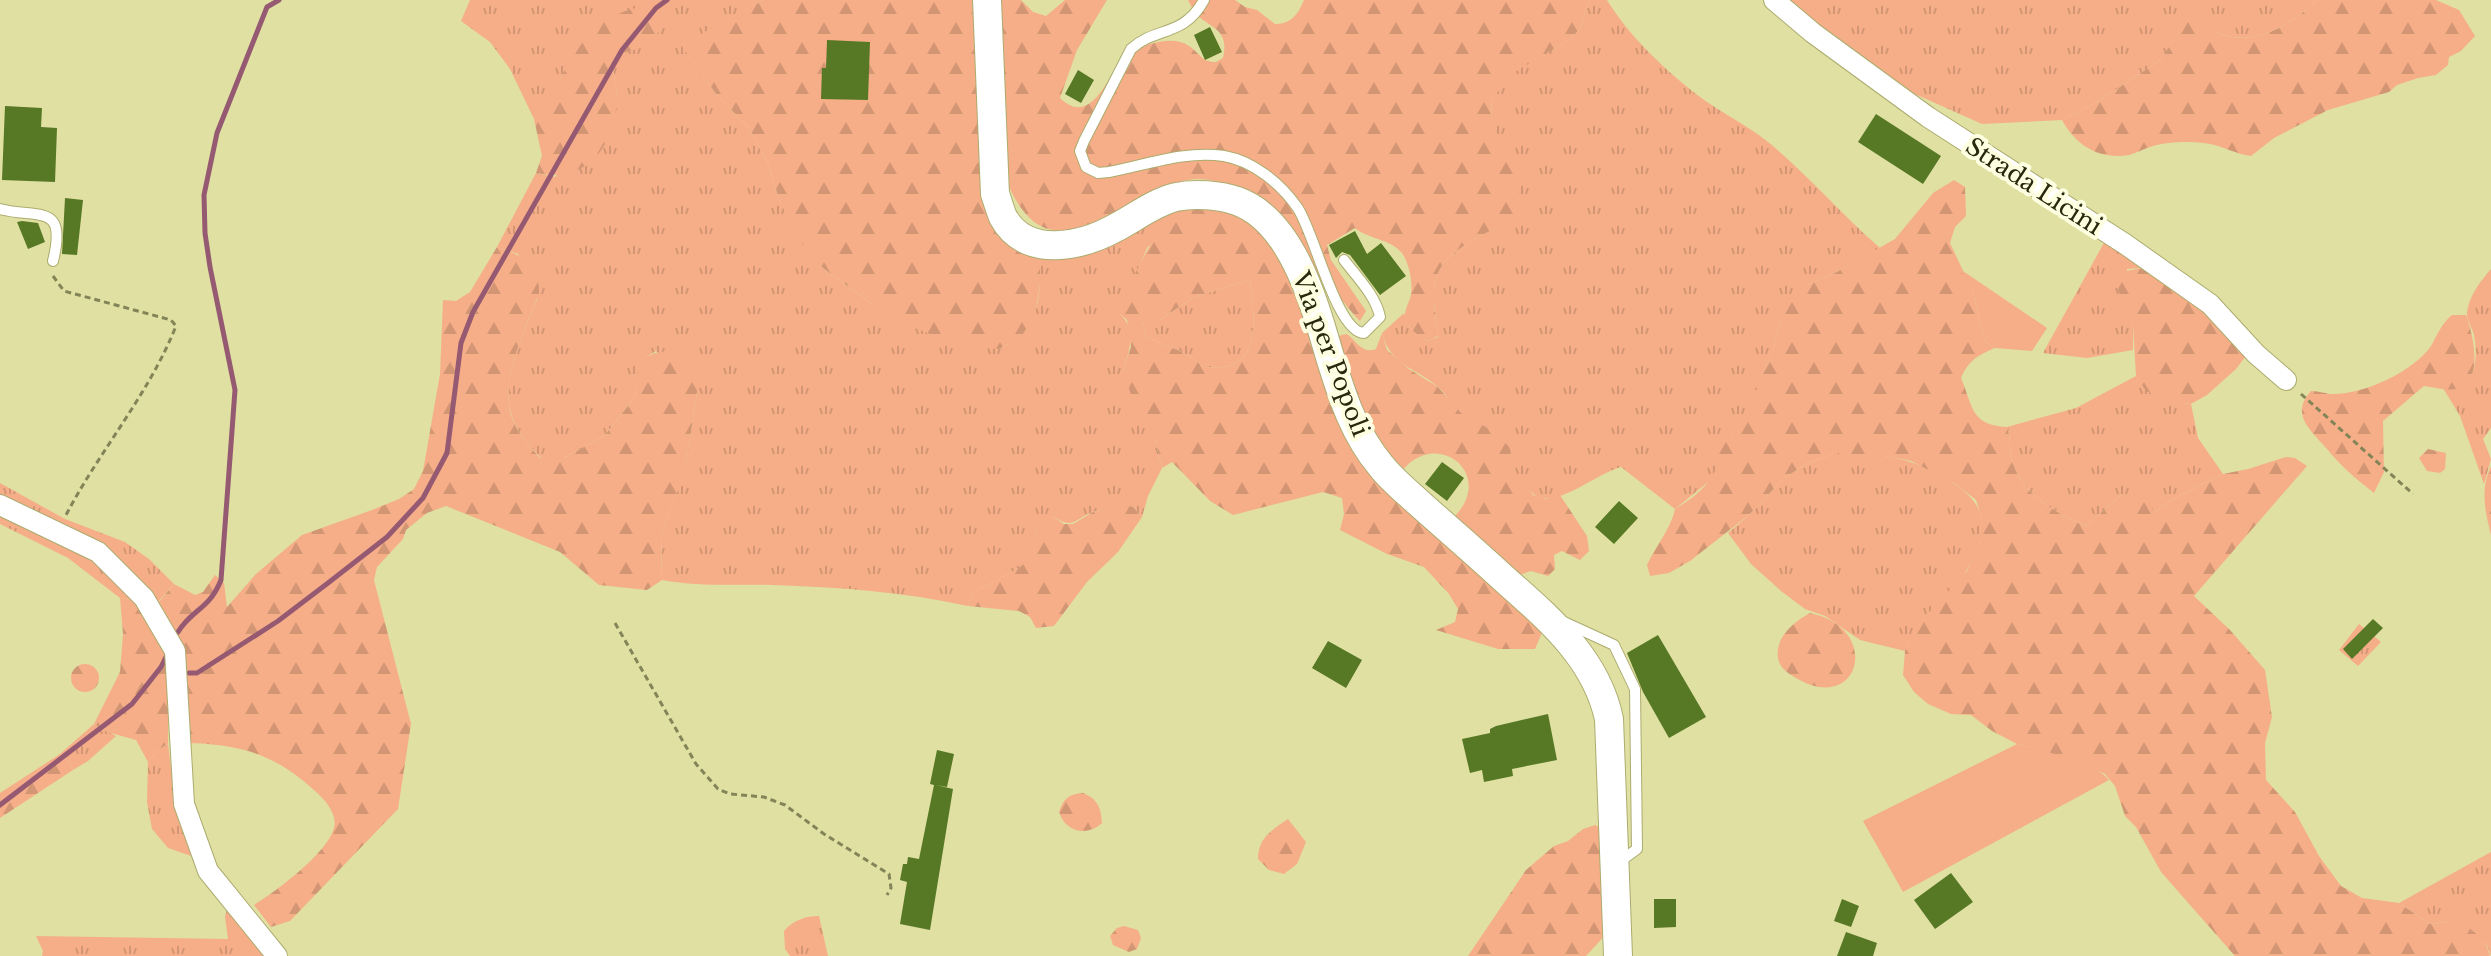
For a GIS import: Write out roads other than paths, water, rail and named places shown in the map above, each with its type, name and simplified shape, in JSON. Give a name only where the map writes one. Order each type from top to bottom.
[{"type":"main road","name":"Via per Popoli","points":[[987,0],[995,194],[1004,218],[1017,233],[1032,243],[1057,246],[1093,238],[1161,202],[1178,197],[1236,201],[1254,210],[1288,248],[1325,302],[1344,401],[1365,445],[1392,479],[1576,648],[1594,675],[1605,699],[1611,743],[1618,956]]},
{"type":"street","name":"Strada Licini","points":[[1774,0],[1813,33],[1928,117],[2125,244],[2210,304],[2256,354],[2286,380]]},
{"type":"street","points":[[0,505],[98,552],[144,598],[175,651],[184,804],[208,871],[277,956]]},
{"type":"lane","points":[[1204,0],[1187,22],[1140,41],[1131,49],[1080,151],[1082,160],[1086,167],[1098,173],[1201,155],[1242,160],[1264,173],[1299,209],[1325,302],[1358,333],[1364,333],[1380,317],[1375,303],[1344,260]]},
{"type":"lane","points":[[0,209],[46,214],[53,219],[56,225],[53,261]]},
{"type":"waterway","points":[[178,632],[211,598],[221,580],[235,390],[210,267],[204,195],[217,133],[267,7],[279,0]]},
{"type":"waterway","points":[[189,673],[197,673],[278,621],[387,537],[423,498],[447,453],[461,343],[473,312],[622,50],[656,8],[667,0]]},
{"type":"waterway","points":[[0,805],[132,704],[167,655]]}]
